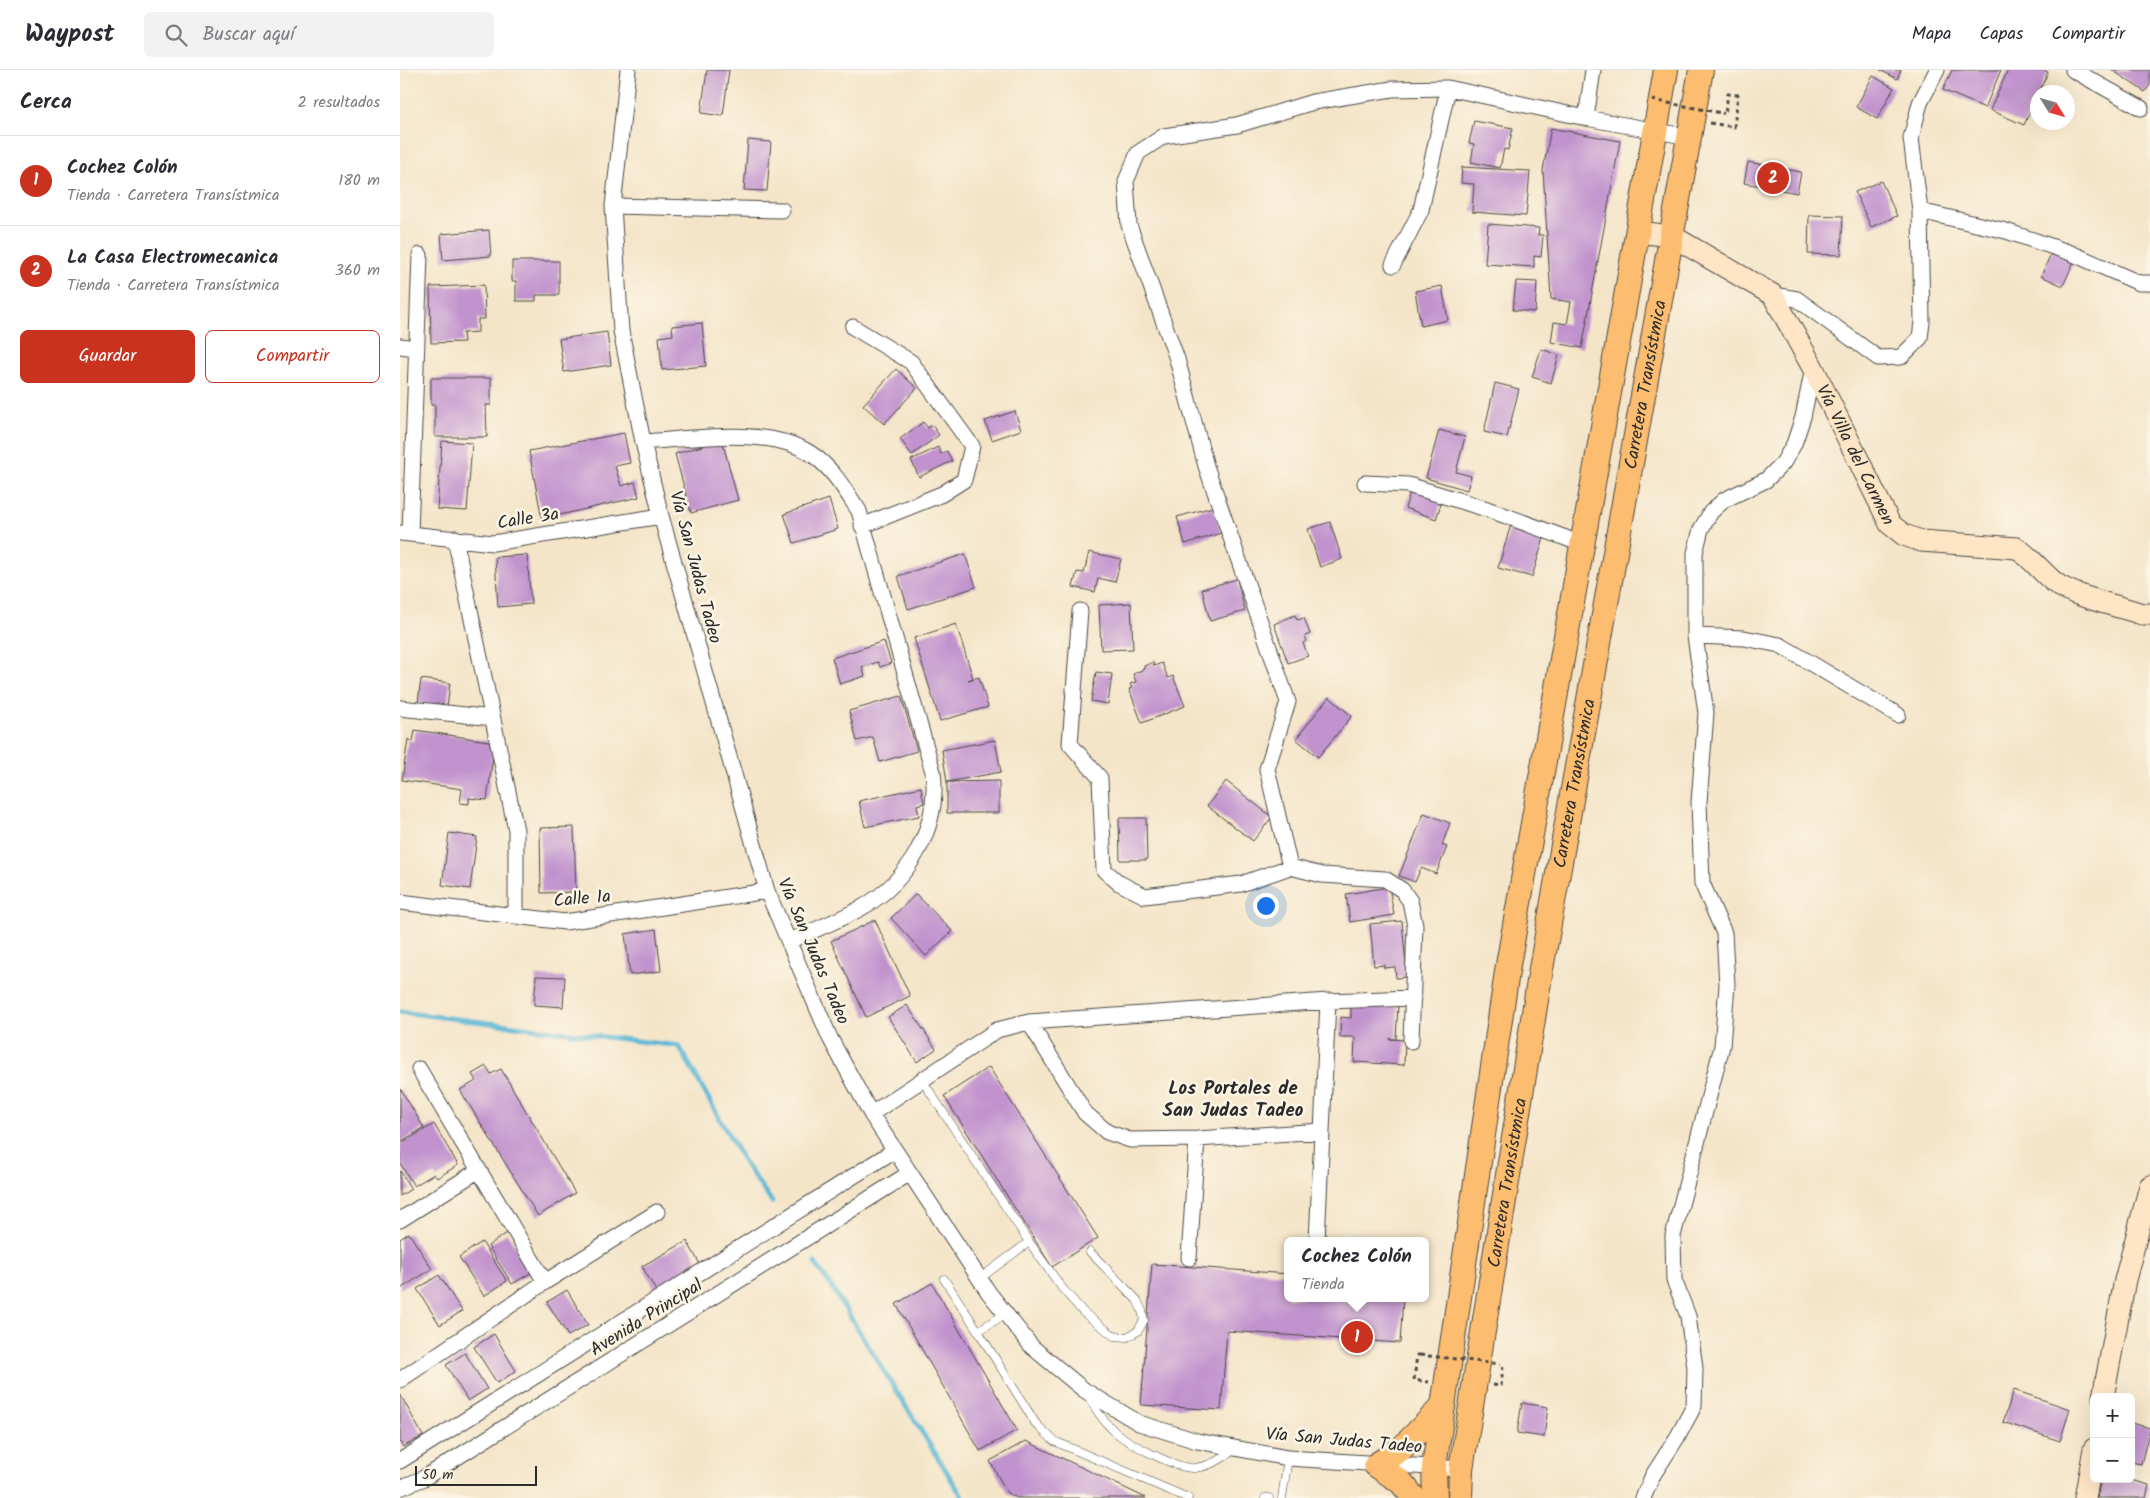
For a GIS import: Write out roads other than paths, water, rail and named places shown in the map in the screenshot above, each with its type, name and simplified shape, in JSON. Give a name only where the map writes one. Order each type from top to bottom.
[{"type":"main road","name":"Carretera Transístmica","points":[[1435,1498],[1434,1466],[1508,965],[1666,70]]},
{"type":"main road","name":"Carretera Transístmica","points":[[1460,1498],[1461,1469],[1541,969],[1701,70]]},
{"type":"main road","points":[[1414,1498],[1401,1482],[1376,1465],[1401,1449],[1443,1406]]},
{"type":"street","name":"Vía San Judas Tadeo","points":[[628,70],[613,206],[621,331],[643,442],[767,891],[830,1038],[871,1114],[979,1278],[1005,1314],[1032,1347],[1084,1390],[1139,1423],[1197,1441],[1288,1458],[1461,1469]]},
{"type":"street","points":[[1586,118],[1593,70]]},
{"type":"street","points":[[1637,232],[1672,236],[1773,295],[1797,299],[1878,358],[1901,356],[1920,338],[1922,322],[1920,211],[1911,138],[1920,103],[1937,70]]},
{"type":"street","points":[[2073,70],[2141,108]]},
{"type":"street","points":[[1393,265],[1421,210],[1448,88]]},
{"type":"street","points":[[1290,867],[1267,769],[1288,702],[1206,466],[1177,359],[1129,225],[1126,181],[1138,153],[1164,136],[1236,125],[1313,102],[1392,89],[1448,88],[1586,118],[1689,137]]},
{"type":"street","points":[[613,206],[782,210]]},
{"type":"street","points":[[1920,211],[2006,231],[2071,253],[2139,283],[2150,283]]},
{"type":"street","points":[[405,533],[420,255]]},
{"type":"street","name":"Vía Villa del Carmen","points":[[1773,295],[1813,368],[1890,524],[1904,535],[1921,541],[2017,548],[2030,557],[2055,583],[2071,591],[2142,614],[2150,614]]},
{"type":"street","points":[[853,327],[911,362],[972,446],[964,480],[942,494],[862,526]]},
{"type":"street","points":[[400,346],[416,348]]},
{"type":"street","points":[[1643,1498],[1653,1475],[1678,1436],[1694,1406],[1695,1368],[1688,1316],[1674,1280],[1673,1236],[1722,1046],[1727,985],[1724,933],[1702,883],[1699,802],[1706,713],[1695,636],[1695,553],[1701,529],[1711,512],[1724,500],[1766,480],[1783,463],[1794,444],[1803,417],[1813,368]]},
{"type":"street","points":[[643,442],[722,437],[772,438],[809,452],[837,478],[859,512],[934,772],[935,800],[924,838],[913,860],[886,891],[863,907],[790,941]]},
{"type":"street","points":[[1365,483],[1408,485],[1487,509],[1582,544]]},
{"type":"street","name":"Calle 3a","points":[[405,533],[493,543],[662,516]]},
{"type":"street","points":[[456,538],[516,830],[516,916]]},
{"type":"street","points":[[1080,610],[1070,744],[1100,778],[1104,870],[1118,883],[1145,896],[1241,884],[1290,867],[1322,875],[1385,879],[1402,890],[1410,901],[1415,926],[1411,1041]]},
{"type":"street","points":[[1695,636],[1744,638],[1780,645],[1898,714]]},
{"type":"street","points":[[400,708],[493,718]]},
{"type":"street","name":"Calle 1a","points":[[400,902],[565,922],[767,891]]},
{"type":"street","points":[[871,1114],[997,1030],[1029,1022],[1328,1001],[1413,998]]},
{"type":"street","points":[[1317,1237],[1328,1001]]},
{"type":"street","points":[[1029,1022],[1085,1112],[1107,1132],[1130,1140],[1197,1139],[1322,1131]]},
{"type":"street","points":[[419,1069],[545,1282]]},
{"type":"street","points":[[1189,1258],[1197,1139]]},
{"type":"street","name":"Avenida Principal","points":[[400,1461],[895,1150]]},
{"type":"street","points":[[400,1220],[479,1170]]},
{"type":"street","name":"Avenida Principal","points":[[400,1488],[424,1478],[910,1173]]},
{"type":"street","points":[[2105,1393],[2125,1280],[2150,1186]]},
{"type":"street","points":[[400,1380],[545,1282],[657,1212]]},
{"type":"street","points":[[2085,1498],[2090,1471]]},
{"type":"lane","points":[[922,1080],[1029,1242],[1062,1288],[1084,1313],[1114,1336],[1127,1337],[1138,1331],[1144,1320],[1142,1311],[1137,1300],[1090,1252]]},
{"type":"lane","points":[[979,1278],[1029,1242]]},
{"type":"lane","points":[[944,1279],[1036,1424],[1045,1434],[1054,1441],[1188,1498]]},
{"type":"lane","points":[[978,1330],[1005,1314]]},
{"type":"lane","points":[[1084,1390],[1103,1420],[1113,1430],[1127,1440],[1180,1467],[1195,1468],[1219,1461],[1236,1448]]},
{"type":"lane","points":[[1282,1498],[1288,1458]]},
{"type":"lane","points":[[1265,1498],[1270,1498]]},
{"type":"waterway","points":[[400,1012],[679,1046],[745,1164],[772,1202]]},
{"type":"waterway","points":[[815,1263],[963,1498]]},
{"type":"place","name":"La Casa Electromecanica","points":[[1773,178]]},
{"type":"place","name":"Cochez Colón","points":[[1357,1337]]},
{"type":"district","name":"Los Portales de San Judas Tadeo","points":[[1233,1098]]}]
